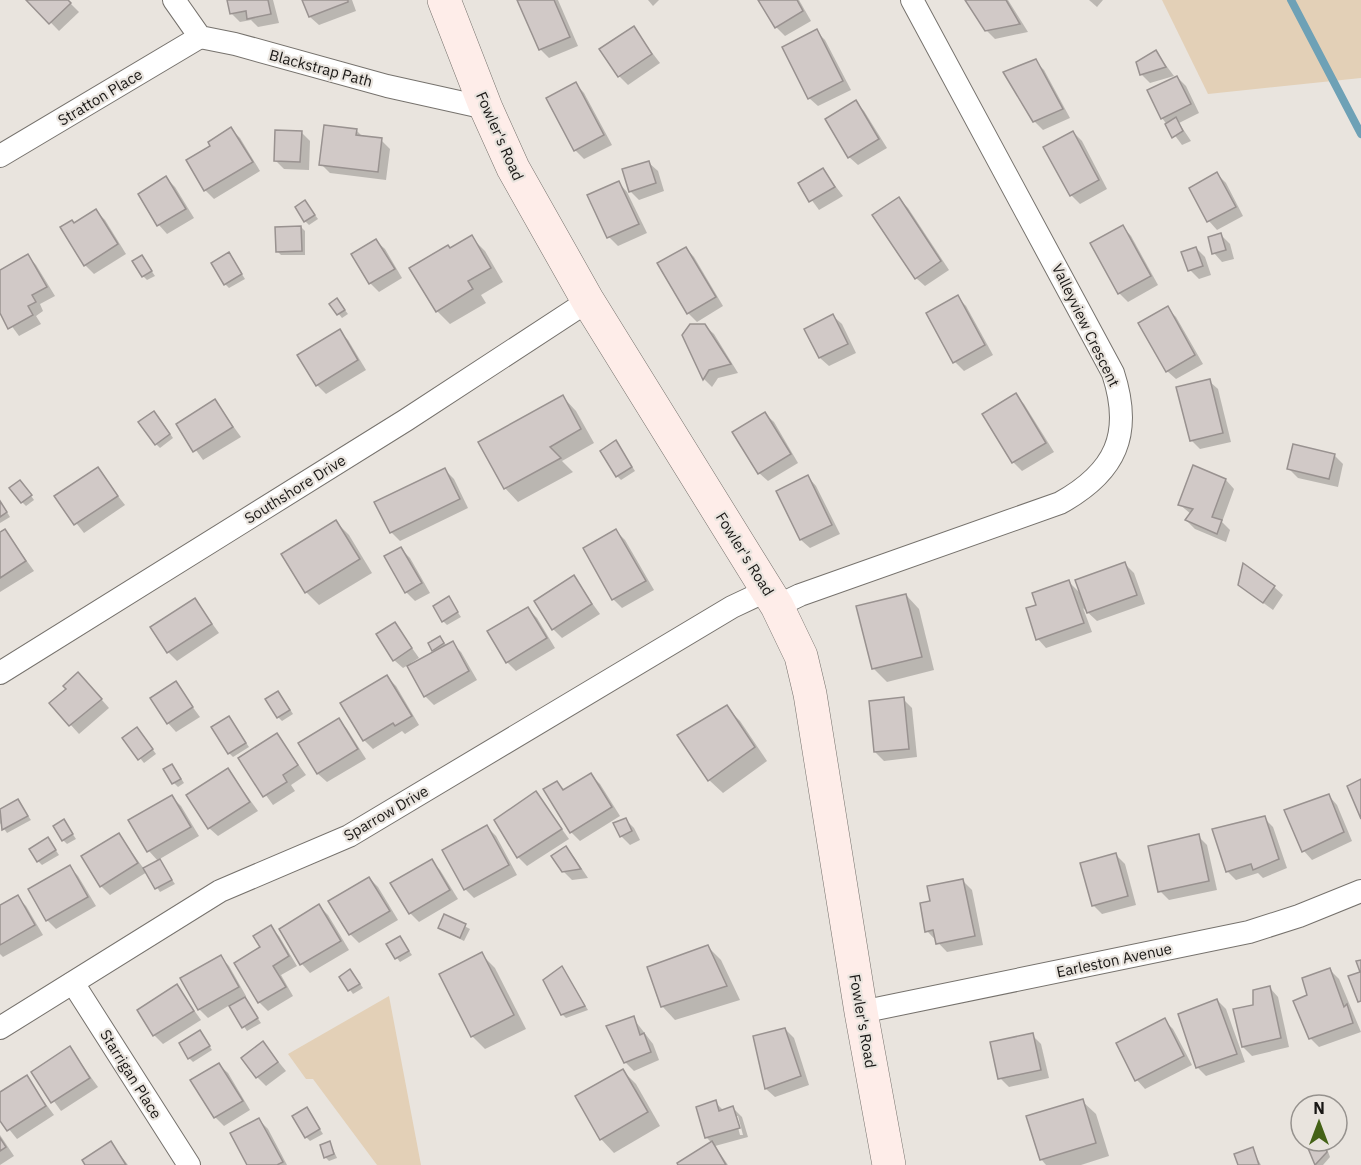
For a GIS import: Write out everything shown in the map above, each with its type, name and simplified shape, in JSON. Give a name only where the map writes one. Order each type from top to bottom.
[{"type":"street","points":[[174,0],[200,38]]},
{"type":"street","name":"Fowler's Road","points":[[444,0],[486,108],[513,168],[588,301],[773,598],[801,656],[810,694],[861,1012],[889,1165]]},
{"type":"street","name":"Valleyview Crescent","points":[[773,598],[800,595],[1060,503],[1091,483],[1104,470],[1119,439],[1122,409],[1113,373],[912,0]]},
{"type":"street","name":"Blackstrap Path","points":[[200,38],[235,44],[387,86],[486,108]]},
{"type":"street","name":"Stratton Place","points":[[0,156],[200,38]]},
{"type":"street","name":"Southshore Drive","points":[[0,674],[406,420],[588,301]]},
{"type":"street","name":"Sparrow Drive","points":[[0,1028],[220,891],[261,872],[317,852],[349,836],[732,607],[773,598]]},
{"type":"street","name":"Earleston Avenue","points":[[861,1012],[1249,932],[1299,916],[1361,891]]},
{"type":"street","name":"Starrigan Place","points":[[73,983],[189,1165]]},
{"type":"shaded area","points":[[1162,0],[1361,0],[1361,78],[1208,94]]},
{"type":"shaded area","points":[[389,996],[421,1165],[377,1165],[313,1079],[306,1079],[288,1054]]},
{"type":"building","points":[[26,0],[68,0],[71,3],[49,24]]},
{"type":"building","points":[[227,0],[268,0],[271,14],[247,19],[246,11],[230,14]]},
{"type":"building","points":[[302,0],[348,0],[348,2],[309,17]]},
{"type":"building","points":[[517,0],[554,0],[570,37],[539,50]]},
{"type":"building","points":[[758,0],[797,0],[803,11],[775,28]]},
{"type":"building","points":[[965,0],[1006,0],[1020,24],[985,31]]},
{"type":"building","points":[[634,26],[652,54],[618,77],[599,49]]},
{"type":"building","points":[[817,29],[843,81],[808,99],[782,47]]},
{"type":"building","points":[[1156,50],[1166,67],[1140,75],[1136,62]]},
{"type":"building","points":[[1036,59],[1063,109],[1033,122],[1003,72]]},
{"type":"building","points":[[1177,76],[1191,104],[1161,119],[1147,90]]},
{"type":"building","points":[[576,82],[604,135],[574,151],[546,98]]},
{"type":"building","points":[[856,100],[879,139],[848,158],[825,119]]},
{"type":"building","points":[[1176,117],[1183,131],[1172,138],[1165,124]]},
{"type":"building","points":[[324,125],[357,129],[356,135],[382,138],[378,172],[319,165]]},
{"type":"building","points":[[231,127],[253,162],[204,191],[186,160],[210,146],[208,142]]},
{"type":"building","points":[[275,130],[302,131],[300,162],[274,161]]},
{"type":"building","points":[[1073,131],[1099,180],[1070,196],[1043,147]]},
{"type":"building","points":[[649,161],[656,183],[629,192],[622,169]]},
{"type":"building","points":[[823,168],[835,187],[809,202],[798,183]]},
{"type":"building","points":[[1217,172],[1236,207],[1207,222],[1189,188]]},
{"type":"building","points":[[166,176],[186,209],[157,226],[138,194]]},
{"type":"building","points":[[619,181],[639,224],[607,238],[587,195]]},
{"type":"building","points":[[899,197],[941,261],[915,279],[872,215]]},
{"type":"building","points":[[305,200],[315,215],[304,222],[295,207]]},
{"type":"building","points":[[96,209],[118,244],[84,266],[60,227],[72,220],[74,223]]},
{"type":"building","points":[[1123,225],[1151,276],[1118,294],[1090,243]]},
{"type":"building","points":[[301,226],[302,251],[276,252],[275,227]]},
{"type":"building","points":[[1221,233],[1226,250],[1212,254],[1208,237]]},
{"type":"building","points":[[472,235],[491,268],[468,281],[473,289],[436,312],[409,268],[448,245],[450,248]]},
{"type":"building","points":[[376,239],[395,269],[369,284],[351,254]]},
{"type":"building","points":[[686,247],[716,297],[687,314],[657,263]]},
{"type":"building","points":[[1196,247],[1203,266],[1188,271],[1181,252]]},
{"type":"building","points":[[229,252],[242,274],[224,285],[211,263]]},
{"type":"building","points":[[28,254],[47,287],[32,295],[36,302],[28,306],[33,315],[8,329],[0,313],[0,270]]},
{"type":"building","points":[[142,255],[152,271],[142,277],[132,261]]},
{"type":"building","points":[[958,295],[985,345],[953,363],[926,313]]},
{"type":"building","points":[[337,298],[345,310],[337,315],[329,304]]},
{"type":"building","points":[[1168,306],[1195,355],[1166,372],[1138,323]]},
{"type":"building","points":[[833,314],[848,344],[819,358],[804,329]]},
{"type":"building","points":[[690,324],[705,324],[731,364],[709,370],[703,380],[682,335]]},
{"type":"building","points":[[340,329],[358,360],[316,386],[297,355]]},
{"type":"building","points":[[1210,379],[1223,433],[1190,441],[1176,387]]},
{"type":"building","points":[[1016,393],[1046,443],[1012,463],[982,414]]},
{"type":"building","points":[[563,395],[581,429],[550,447],[561,458],[504,489],[478,442]]},
{"type":"building","points":[[215,399],[233,427],[193,452],[176,424]]},
{"type":"building","points":[[154,411],[170,434],[155,445],[138,422]]},
{"type":"building","points":[[765,412],[791,454],[758,474],[732,432]]},
{"type":"building","points":[[616,440],[632,467],[616,477],[600,451]]},
{"type":"building","points":[[1293,444],[1335,454],[1329,479],[1287,469]]},
{"type":"building","points":[[1193,465],[1226,479],[1212,517],[1222,520],[1217,534],[1185,520],[1193,509],[1178,505]]},
{"type":"building","points":[[98,467],[118,496],[74,525],[54,496]]},
{"type":"building","points":[[445,468],[460,499],[390,533],[374,502]]},
{"type":"building","points":[[808,475],[832,525],[800,540],[776,491]]},
{"type":"building","points":[[20,480],[32,495],[21,503],[9,488]]},
{"type":"building","points":[[0,501],[7,512],[0,517]]},
{"type":"building","points":[[336,520],[360,559],[305,593],[281,554]]},
{"type":"building","points":[[5,529],[26,561],[0,578],[0,532]]},
{"type":"building","points":[[616,529],[646,581],[612,600],[583,548]]},
{"type":"building","points":[[401,547],[422,583],[405,593],[384,556]]},
{"type":"building","points":[[1125,562],[1137,595],[1087,613],[1075,580]]},
{"type":"building","points":[[1243,563],[1275,586],[1263,603],[1238,585]]},
{"type":"building","points":[[574,575],[592,604],[552,630],[534,601]]},
{"type":"building","points":[[1069,580],[1084,623],[1036,640],[1026,608],[1036,605],[1032,593]]},
{"type":"building","points":[[906,594],[922,657],[872,669],[856,606]]},
{"type":"building","points":[[449,596],[458,612],[442,622],[433,606]]},
{"type":"building","points":[[195,598],[212,624],[167,653],[150,627]]},
{"type":"building","points":[[528,607],[547,638],[506,663],[487,631]]},
{"type":"building","points":[[395,622],[412,648],[393,661],[376,634]]},
{"type":"building","points":[[440,636],[444,643],[432,651],[428,643]]},
{"type":"building","points":[[453,641],[469,671],[424,697],[407,666]]},
{"type":"building","points":[[78,672],[102,699],[69,726],[49,703],[66,689],[63,686]]},
{"type":"building","points":[[387,675],[412,716],[395,726],[393,723],[363,741],[340,703]]},
{"type":"building","points":[[176,681],[193,707],[167,724],[150,698]]},
{"type":"building","points":[[278,691],[290,710],[277,718],[265,699]]},
{"type":"building","points":[[904,697],[909,749],[874,752],[869,701]]},
{"type":"building","points":[[727,705],[755,747],[708,781],[677,735]]},
{"type":"building","points":[[229,716],[246,743],[228,754],[211,727]]},
{"type":"building","points":[[339,718],[358,749],[317,774],[298,743]]},
{"type":"building","points":[[137,727],[153,749],[138,760],[122,738]]},
{"type":"building","points":[[277,733],[298,765],[283,775],[287,782],[263,797],[238,758]]},
{"type":"building","points":[[172,764],[181,779],[172,784],[163,769]]},
{"type":"building","points":[[228,768],[250,802],[208,829],[186,795]]},
{"type":"building","points":[[591,773],[612,807],[570,833],[543,789],[557,781],[563,790]]},
{"type":"building","points":[[1361,779],[1361,819],[1347,786]]},
{"type":"building","points":[[536,791],[562,829],[517,858],[494,820]]},
{"type":"building","points":[[1329,794],[1344,832],[1302,852],[1284,810]]},
{"type":"building","points":[[172,795],[191,827],[147,852],[128,820]]},
{"type":"building","points":[[18,799],[28,816],[2,830],[0,809]]},
{"type":"building","points":[[1265,816],[1279,859],[1253,870],[1251,864],[1226,872],[1212,829]]},
{"type":"building","points":[[626,818],[632,831],[620,837],[613,823]]},
{"type":"building","points":[[64,819],[73,834],[62,841],[53,826]]},
{"type":"building","points":[[487,825],[509,865],[464,890],[442,850]]},
{"type":"building","points":[[119,833],[138,863],[100,887],[81,856]]},
{"type":"building","points":[[1199,834],[1209,881],[1158,892],[1148,846]]},
{"type":"building","points":[[48,837],[56,850],[37,862],[29,849]]},
{"type":"building","points":[[566,846],[581,869],[562,872],[551,856]]},
{"type":"building","points":[[1116,853],[1128,896],[1092,906],[1080,863]]},
{"type":"building","points":[[160,859],[172,880],[155,889],[143,868]]},
{"type":"building","points":[[432,859],[450,890],[409,914],[390,883]]},
{"type":"building","points":[[70,865],[88,897],[46,921],[28,889]]},
{"type":"building","points":[[369,877],[390,911],[349,935],[328,901]]},
{"type":"building","points":[[963,879],[975,936],[936,944],[933,930],[925,932],[920,903],[930,901],[927,886]]},
{"type":"building","points":[[18,895],[35,925],[0,945],[0,905]]},
{"type":"building","points":[[319,904],[341,941],[300,965],[279,929]]},
{"type":"building","points":[[444,914],[466,924],[460,938],[438,928]]},
{"type":"building","points":[[271,925],[289,956],[273,966],[286,987],[258,1003],[234,963],[260,947],[253,936]]},
{"type":"building","points":[[400,936],[409,951],[395,959],[386,944]]},
{"type":"building","points":[[708,945],[727,986],[661,1007],[647,967]]},
{"type":"building","points":[[482,952],[514,1015],[471,1037],[439,974]]},
{"type":"building","points":[[221,955],[239,987],[198,1010],[180,978]]},
{"type":"building","points":[[1361,960],[1361,1001],[1358,1002],[1348,976],[1360,972],[1356,961]]},
{"type":"building","points":[[562,966],[585,1006],[561,1015],[543,980]]},
{"type":"building","points":[[1330,968],[1344,1007],[1347,1004],[1353,1023],[1309,1039],[1293,1001],[1307,995],[1302,978]]},
{"type":"building","points":[[350,969],[360,984],[348,991],[339,977]]},
{"type":"building","points":[[177,984],[194,1011],[153,1036],[137,1010]]},
{"type":"building","points":[[1270,986],[1281,1038],[1242,1047],[1233,1009],[1253,1005],[1253,990]]},
{"type":"building","points":[[245,997],[258,1018],[242,1028],[229,1006]]},
{"type":"building","points":[[1217,999],[1237,1054],[1196,1068],[1178,1014]]},
{"type":"building","points":[[634,1016],[640,1035],[644,1033],[651,1052],[624,1063],[606,1026]]},
{"type":"building","points":[[1165,1018],[1184,1056],[1135,1081],[1116,1043]]},
{"type":"building","points":[[785,1028],[801,1076],[765,1089],[753,1036]]},
{"type":"building","points":[[200,1030],[210,1046],[188,1059],[179,1043]]},
{"type":"building","points":[[1033,1033],[1041,1070],[998,1079],[990,1042]]},
{"type":"building","points":[[263,1041],[278,1062],[256,1078],[241,1058]]},
{"type":"building","points":[[70,1046],[90,1078],[51,1103],[31,1072]]},
{"type":"building","points":[[219,1063],[243,1101],[214,1118],[190,1080]]},
{"type":"building","points":[[623,1069],[648,1112],[600,1140],[575,1096]]},
{"type":"building","points":[[27,1075],[46,1106],[7,1131],[0,1121],[0,1092]]},
{"type":"building","points":[[1083,1099],[1096,1143],[1040,1160],[1026,1116]]},
{"type":"building","points":[[716,1100],[719,1111],[733,1106],[740,1128],[705,1138],[696,1107]]},
{"type":"building","points":[[307,1107],[320,1129],[305,1138],[292,1116]]},
{"type":"building","points":[[259,1118],[283,1162],[277,1165],[247,1165],[230,1133]]},
{"type":"building","points":[[0,1138],[6,1147],[0,1151]]},
{"type":"building","points":[[111,1141],[126,1165],[85,1165],[82,1160]]},
{"type":"building","points":[[330,1141],[334,1154],[324,1158],[320,1145]]},
{"type":"building","points":[[712,1141],[726,1165],[678,1165],[677,1163]]},
{"type":"building","points":[[1253,1147],[1259,1165],[1238,1165],[1234,1154]]},
{"type":"building","points":[[1310,1153],[1326,1153],[1315,1165]]},
{"type":"waterway","points":[[1291,0],[1361,134]]}]
